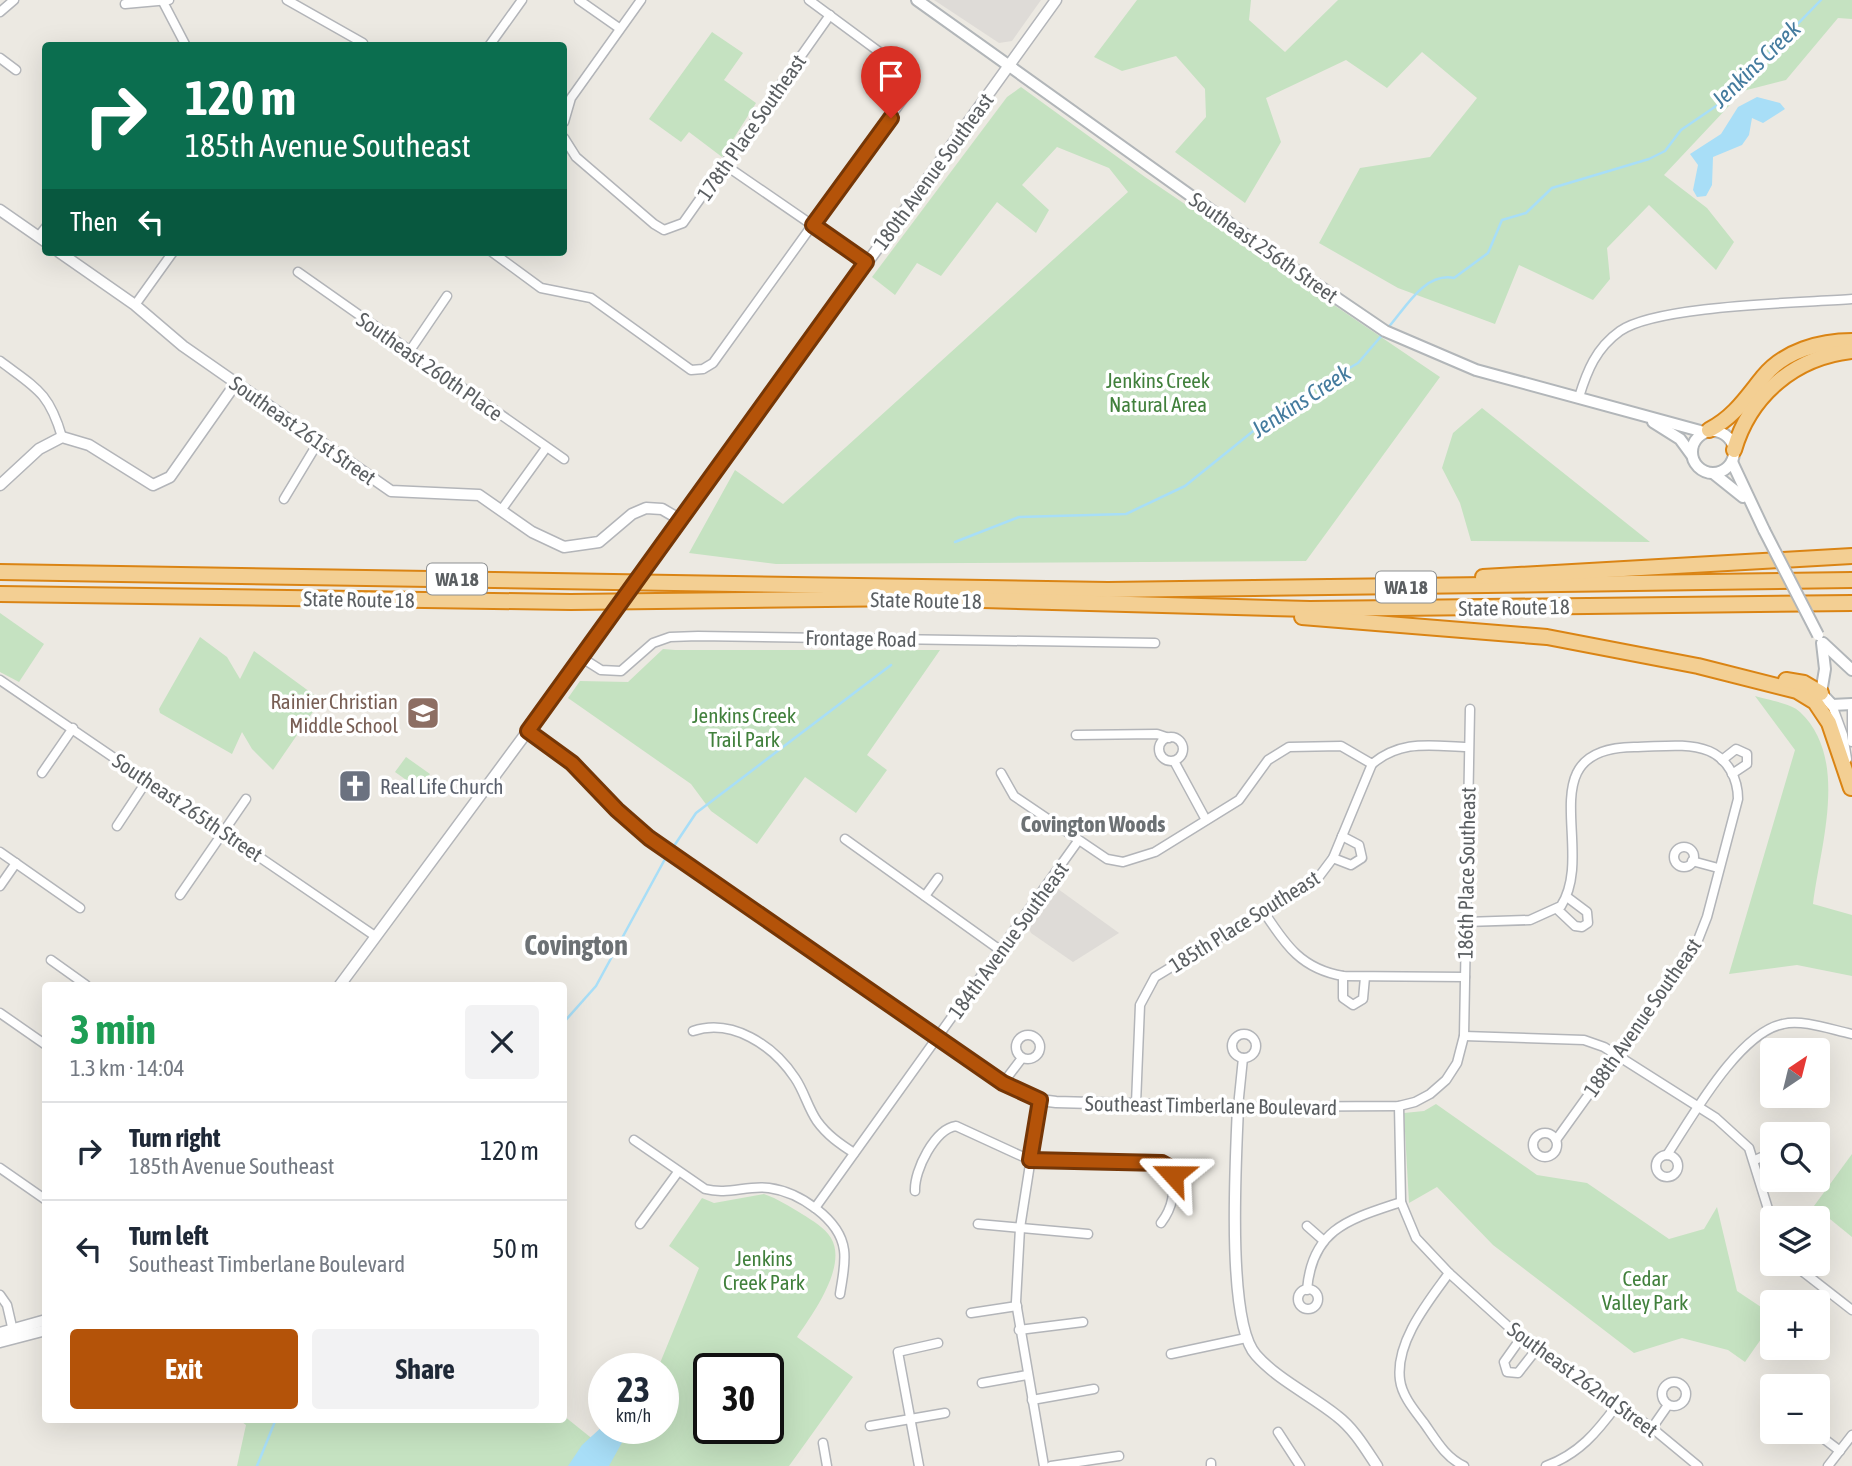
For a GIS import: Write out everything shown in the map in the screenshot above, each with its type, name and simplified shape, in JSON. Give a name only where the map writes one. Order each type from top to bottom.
[{"type":"highway","points":[[1707,431],[1731,416],[1776,364],[1819,344],[1852,341]]},
{"type":"highway","points":[[1733,456],[1747,419],[1780,380],[1806,362],[1852,351]]},
{"type":"highway","points":[[1313,588],[1747,560],[1852,556]]},
{"type":"highway","name":"State Route 18","points":[[0,572],[959,594],[1852,580]]},
{"type":"highway","name":"State Route 18","points":[[0,594],[571,602],[914,593]]},
{"type":"highway","name":"State Route 18","points":[[959,594],[1119,604],[1310,609],[1852,603]]},
{"type":"highway","points":[[1119,604],[1548,637],[1698,666],[1797,691],[1815,702],[1829,723],[1851,790]]},
{"type":"highway","points":[[1698,666],[1753,672],[1804,684],[1821,693]]},
{"type":"main road","name":"Southeast 256th Street","points":[[917,0],[1385,331],[1448,360],[1648,418],[1707,431]]},
{"type":"main road","name":"Southeast 256th Street","points":[[1648,418],[1684,443],[1692,457]]},
{"type":"main road","points":[[1750,504],[1713,473],[1700,468],[1692,457],[1693,442],[1707,431],[1729,437],[1750,504],[1820,639],[1825,669],[1821,693],[1832,705],[1852,704]]},
{"type":"main road","points":[[1713,473],[1724,470],[1733,456]]},
{"type":"main road","points":[[1820,639],[1852,670]]},
{"type":"street","points":[[0,12],[14,0]]},
{"type":"street","points":[[125,4],[165,0],[184,42]]},
{"type":"street","points":[[287,0],[361,42]]},
{"type":"street","points":[[492,42],[522,0]]},
{"type":"street","points":[[579,0],[619,29]]},
{"type":"street","points":[[567,110],[570,98],[640,0]]},
{"type":"street","points":[[497,256],[541,288],[591,298],[691,370],[703,369],[718,359],[907,96],[910,81],[901,68],[809,0]]},
{"type":"street","name":"180th Avenue Southeast","points":[[342,982],[655,558],[1055,0]]},
{"type":"street","name":"178th Place Southeast","points":[[567,143],[576,157],[664,230],[683,223],[830,15]]},
{"type":"street","points":[[0,58],[16,70]]},
{"type":"street","points":[[725,165],[866,262]]},
{"type":"street","points":[[0,210],[42,240]]},
{"type":"street","name":"Southeast 261st Street","points":[[65,256],[135,305],[183,346],[391,491],[479,495],[545,540],[576,548],[599,542],[632,514],[646,508],[662,509],[681,520]]},
{"type":"street","points":[[135,305],[170,256]]},
{"type":"street","name":"Southeast 260th Place","points":[[298,272],[564,459]]},
{"type":"street","points":[[409,352],[446,296]]},
{"type":"street","points":[[1579,397],[1587,371],[1599,351],[1622,329],[1644,321],[1684,313],[1852,299]]},
{"type":"street","points":[[0,361],[41,391],[54,408],[62,437]]},
{"type":"street","points":[[0,485],[39,449],[62,437],[89,445],[153,485],[170,477],[236,383]]},
{"type":"street","points":[[284,499],[319,441]]},
{"type":"street","points":[[502,509],[546,448]]},
{"type":"street","name":"Frontage Road","points":[[582,658],[601,670],[621,671],[653,643],[670,637],[698,636],[1155,643]]},
{"type":"street","name":"Southeast 265th Street","points":[[0,680],[225,831],[375,936]]},
{"type":"street","points":[[1832,705],[1843,735],[1851,790]]},
{"type":"street","name":"186th Place Southeast","points":[[1464,1036],[1470,709]]},
{"type":"street","points":[[1852,710],[1852,742]]},
{"type":"street","points":[[42,773],[73,728]]},
{"type":"street","name":"Southeast Timberlane Boulevard","points":[[528,731],[572,763],[617,810],[649,838],[1003,1083],[1040,1100],[1079,1104],[1238,1107],[1399,1106],[1430,1094],[1446,1080],[1457,1063],[1464,1036]]},
{"type":"street","points":[[1076,735],[1157,734],[1177,739],[1182,749],[1180,756],[1174,761],[1166,760],[1159,752],[1160,744],[1169,738]]},
{"type":"street","points":[[1001,774],[1014,796],[1107,859],[1123,862],[1155,852],[1239,800],[1268,760],[1289,747],[1341,746],[1372,764],[1395,749],[1404,747],[1468,747]]},
{"type":"street","name":"188th Avenue Southeast","points":[[1556,1140],[1696,945],[1707,917],[1738,799],[1728,767],[1715,754],[1693,746],[1617,747],[1599,750],[1580,765],[1572,788],[1567,897]]},
{"type":"street","points":[[1174,761],[1206,820]]},
{"type":"street","name":"185th Place Southeast","points":[[1136,1104],[1140,1005],[1155,977],[1318,878],[1333,858],[1372,764]]},
{"type":"street","points":[[117,826],[148,779]]},
{"type":"street","points":[[180,895],[246,799]]},
{"type":"street","name":"185th Place Southeast","points":[[1333,858],[1351,865],[1362,858],[1359,845],[1342,836]]},
{"type":"street","points":[[845,839],[1000,950]]},
{"type":"street","name":"184th Avenue Southeast","points":[[815,1209],[1079,841]]},
{"type":"street","points":[[0,852],[80,908]]},
{"type":"street","points":[[1692,861],[1718,868]]},
{"type":"street","points":[[0,886],[16,863]]},
{"type":"street","points":[[925,896],[938,878]]},
{"type":"street","points":[[1465,922],[1530,920],[1559,908],[1567,897],[1587,912],[1588,923],[1582,927],[1575,926],[1559,908]]},
{"type":"street","points":[[1264,912],[1298,958],[1325,973],[1343,976],[1465,977]]},
{"type":"street","points":[[51,960],[82,982]]},
{"type":"street","points":[[1343,976],[1343,998],[1353,1005],[1363,999],[1365,976]]},
{"type":"street","points":[[0,1013],[42,1042]]},
{"type":"street","points":[[1667,1155],[1716,1078],[1756,1037],[1774,1027],[1796,1023],[1852,1034]]},
{"type":"street","points":[[693,1031],[724,1027],[759,1043],[794,1077],[811,1110],[826,1131],[854,1153]]},
{"type":"street","points":[[1464,1036],[1594,1042],[1732,1131],[1749,1148],[1755,1160],[1768,1206]]},
{"type":"street","points":[[1003,1083],[1022,1058]]},
{"type":"street","points":[[1242,1058],[1238,1107],[1237,1294],[1246,1338],[1254,1353],[1270,1368],[1346,1424],[1377,1466]]},
{"type":"street","points":[[1040,1100],[1020,1228],[1017,1306],[1019,1331],[1044,1466]]},
{"type":"street","name":"Southeast 262nd Street","points":[[1399,1106],[1401,1202],[1416,1238],[1449,1273],[1521,1338],[1652,1429],[1695,1465]]},
{"type":"street","points":[[915,1191],[919,1168],[949,1127],[960,1127],[1030,1160],[1162,1163],[1172,1171],[1174,1195],[1171,1208],[1161,1223]]},
{"type":"street","points":[[634,1140],[678,1172],[712,1191],[770,1188],[791,1195],[815,1209],[830,1223],[842,1241],[844,1264],[841,1294]]},
{"type":"street","points":[[1755,1160],[1760,1158]]},
{"type":"street","points":[[0,1168],[42,1197]]},
{"type":"street","points":[[639,1224],[678,1172]]},
{"type":"street","points":[[1307,1290],[1313,1258],[1324,1241],[1348,1220],[1401,1202]]},
{"type":"street","points":[[978,1224],[1088,1234]]},
{"type":"street","points":[[1307,1226],[1324,1241]]},
{"type":"street","points":[[1449,1273],[1418,1318],[1404,1351],[1400,1381],[1406,1396],[1442,1450],[1464,1466]]},
{"type":"street","points":[[1808,1276],[1852,1310]]},
{"type":"street","points":[[0,1295],[7,1305],[13,1331]]},
{"type":"street","points":[[971,1313],[1017,1306]]},
{"type":"street","points":[[0,1333],[42,1321]]},
{"type":"street","points":[[1019,1331],[1083,1322]]},
{"type":"street","points":[[0,1342],[42,1331]]},
{"type":"street","points":[[1171,1354],[1246,1338]]},
{"type":"street","points":[[1521,1338],[1504,1362],[1507,1372],[1518,1373],[1536,1350]]},
{"type":"street","points":[[919,1466],[898,1352],[938,1343]]},
{"type":"street","points":[[982,1383],[1027,1375]]},
{"type":"street","points":[[1032,1400],[1094,1389]]},
{"type":"street","points":[[1546,1466],[1565,1459],[1593,1438],[1617,1405]]},
{"type":"street","points":[[1652,1429],[1668,1405]]},
{"type":"street","points":[[870,1426],[945,1413]]},
{"type":"street","points":[[1278,1432],[1300,1466]]},
{"type":"street","points":[[1828,1466],[1852,1435]]},
{"type":"street","points":[[823,1443],[827,1466]]},
{"type":"street","points":[[1830,1443],[1840,1451]]},
{"type":"street","points":[[1051,1466],[1119,1456]]},
{"type":"shaded area","points":[[934,0],[1041,0],[1012,41],[999,43]]},
{"type":"shaded area","points":[[1058,889],[1119,933],[1073,962],[1031,933],[1029,929]]},
{"type":"green space","points":[[1137,0],[1251,0],[1249,20],[1285,52],[1338,0],[1852,0],[1852,19],[1838,18],[1786,80],[1743,91],[1664,175],[1707,208],[1734,242],[1716,270],[1649,205],[1607,248],[1610,279],[1593,300],[1519,265],[1495,324],[1398,288],[1319,243],[1360,168],[1430,157],[1477,98],[1422,52],[1387,88],[1346,60],[1266,98],[1281,142],[1245,203],[1175,152],[1206,117],[1205,89],[1176,56],[1122,71],[1094,57]]},
{"type":"green space","points":[[712,32],[743,53],[724,80],[756,103],[722,157],[689,132],[681,142],[649,119]]},
{"type":"green space","name":"Jenkins Creek Natural Area","points":[[1021,87],[1145,177],[1440,377],[1306,561],[776,564],[689,553],[735,470],[783,504],[1128,192],[1109,168],[1057,147],[1022,185],[1049,210],[1036,233],[997,202],[941,276],[917,263],[895,295],[872,277],[1007,97]]},
{"type":"green space","points":[[1482,408],[1650,542],[1471,541],[1460,503],[1442,468],[1453,433]]},
{"type":"green space","points":[[0,613],[44,644],[19,682],[0,672]]},
{"type":"green space","points":[[200,637],[227,657],[240,679],[254,651],[321,700],[273,770],[252,749],[242,732],[232,754],[160,713],[159,709]]},
{"type":"green space","name":"Jenkins Creek Trail Park","points":[[663,649],[940,650],[867,755],[887,770],[856,813],[805,777],[757,844],[711,811],[691,784],[568,698],[580,681],[628,682]]},
{"type":"green space","points":[[1755,696],[1785,704],[1800,712],[1815,731],[1824,754],[1828,804],[1813,904],[1852,915],[1852,976],[1797,965],[1729,974],[1795,750]]},
{"type":"green space","points":[[406,757],[430,774],[419,789],[395,772]]},
{"type":"green space","name":"Cedar Valley Park","points":[[1436,1104],[1537,1175],[1587,1183],[1669,1239],[1704,1229],[1717,1207],[1737,1291],[1760,1306],[1760,1341],[1745,1362],[1728,1350],[1682,1338],[1634,1353],[1493,1245],[1437,1187],[1409,1203],[1404,1113],[1424,1111]]},
{"type":"green space","points":[[1852,1154],[1852,1237],[1830,1219],[1830,1206],[1814,1206],[1824,1192],[1830,1192],[1830,1184]]},
{"type":"green space","name":"Jenkins Creek Park","points":[[764,1194],[818,1224],[831,1238],[835,1249],[832,1276],[797,1337],[853,1377],[789,1466],[237,1466],[246,1425],[243,1423],[567,1423],[567,1418],[588,1435],[588,1444],[599,1444],[605,1449],[609,1444],[679,1444],[679,1353],[664,1353],[699,1268],[669,1246],[702,1198],[714,1203]]},
{"type":"water","points":[[1757,97],[1780,103],[1785,109],[1763,123],[1752,118],[1749,135],[1742,145],[1713,157],[1712,185],[1706,196],[1697,197],[1693,190],[1698,165],[1690,154],[1721,134],[1738,107]]},
{"type":"water","points":[[588,1440],[588,1444],[621,1444],[609,1466],[568,1466]]},
{"type":"waterway","name":"Jenkins Creek","points":[[1387,329],[1424,286],[1443,278],[1454,278],[1488,253],[1502,220],[1526,213],[1552,188],[1649,159],[1665,151],[1681,130],[1722,102],[1821,0]]},
{"type":"waterway","name":"Jenkins Creek","points":[[955,542],[1019,517],[1126,514],[1185,486],[1283,407],[1358,363],[1383,334]]},
{"type":"waterway","name":"Jenkins Creek","points":[[674,846],[696,813],[891,665]]},
{"type":"waterway","name":"Jenkins Creek","points":[[567,1019],[596,986],[665,859]]},
{"type":"waterway","name":"Jenkins Creek","points":[[257,1466],[274,1423]]},
{"type":"place","name":"Rainier Christian Middle School","points":[[423,713]]},
{"type":"place","name":"Real Life Church","points":[[355,786]]},
{"type":"district","name":"Covington Woods","points":[[1093,824]]},
{"type":"district","name":"Covington","points":[[576,945]]},
{"type":"route","points":[[891,118],[813,225],[866,262],[528,731],[572,763],[617,810],[649,838],[1003,1083],[1040,1100],[1030,1160],[1162,1163],[1169,1167],[1173,1175]]}]
